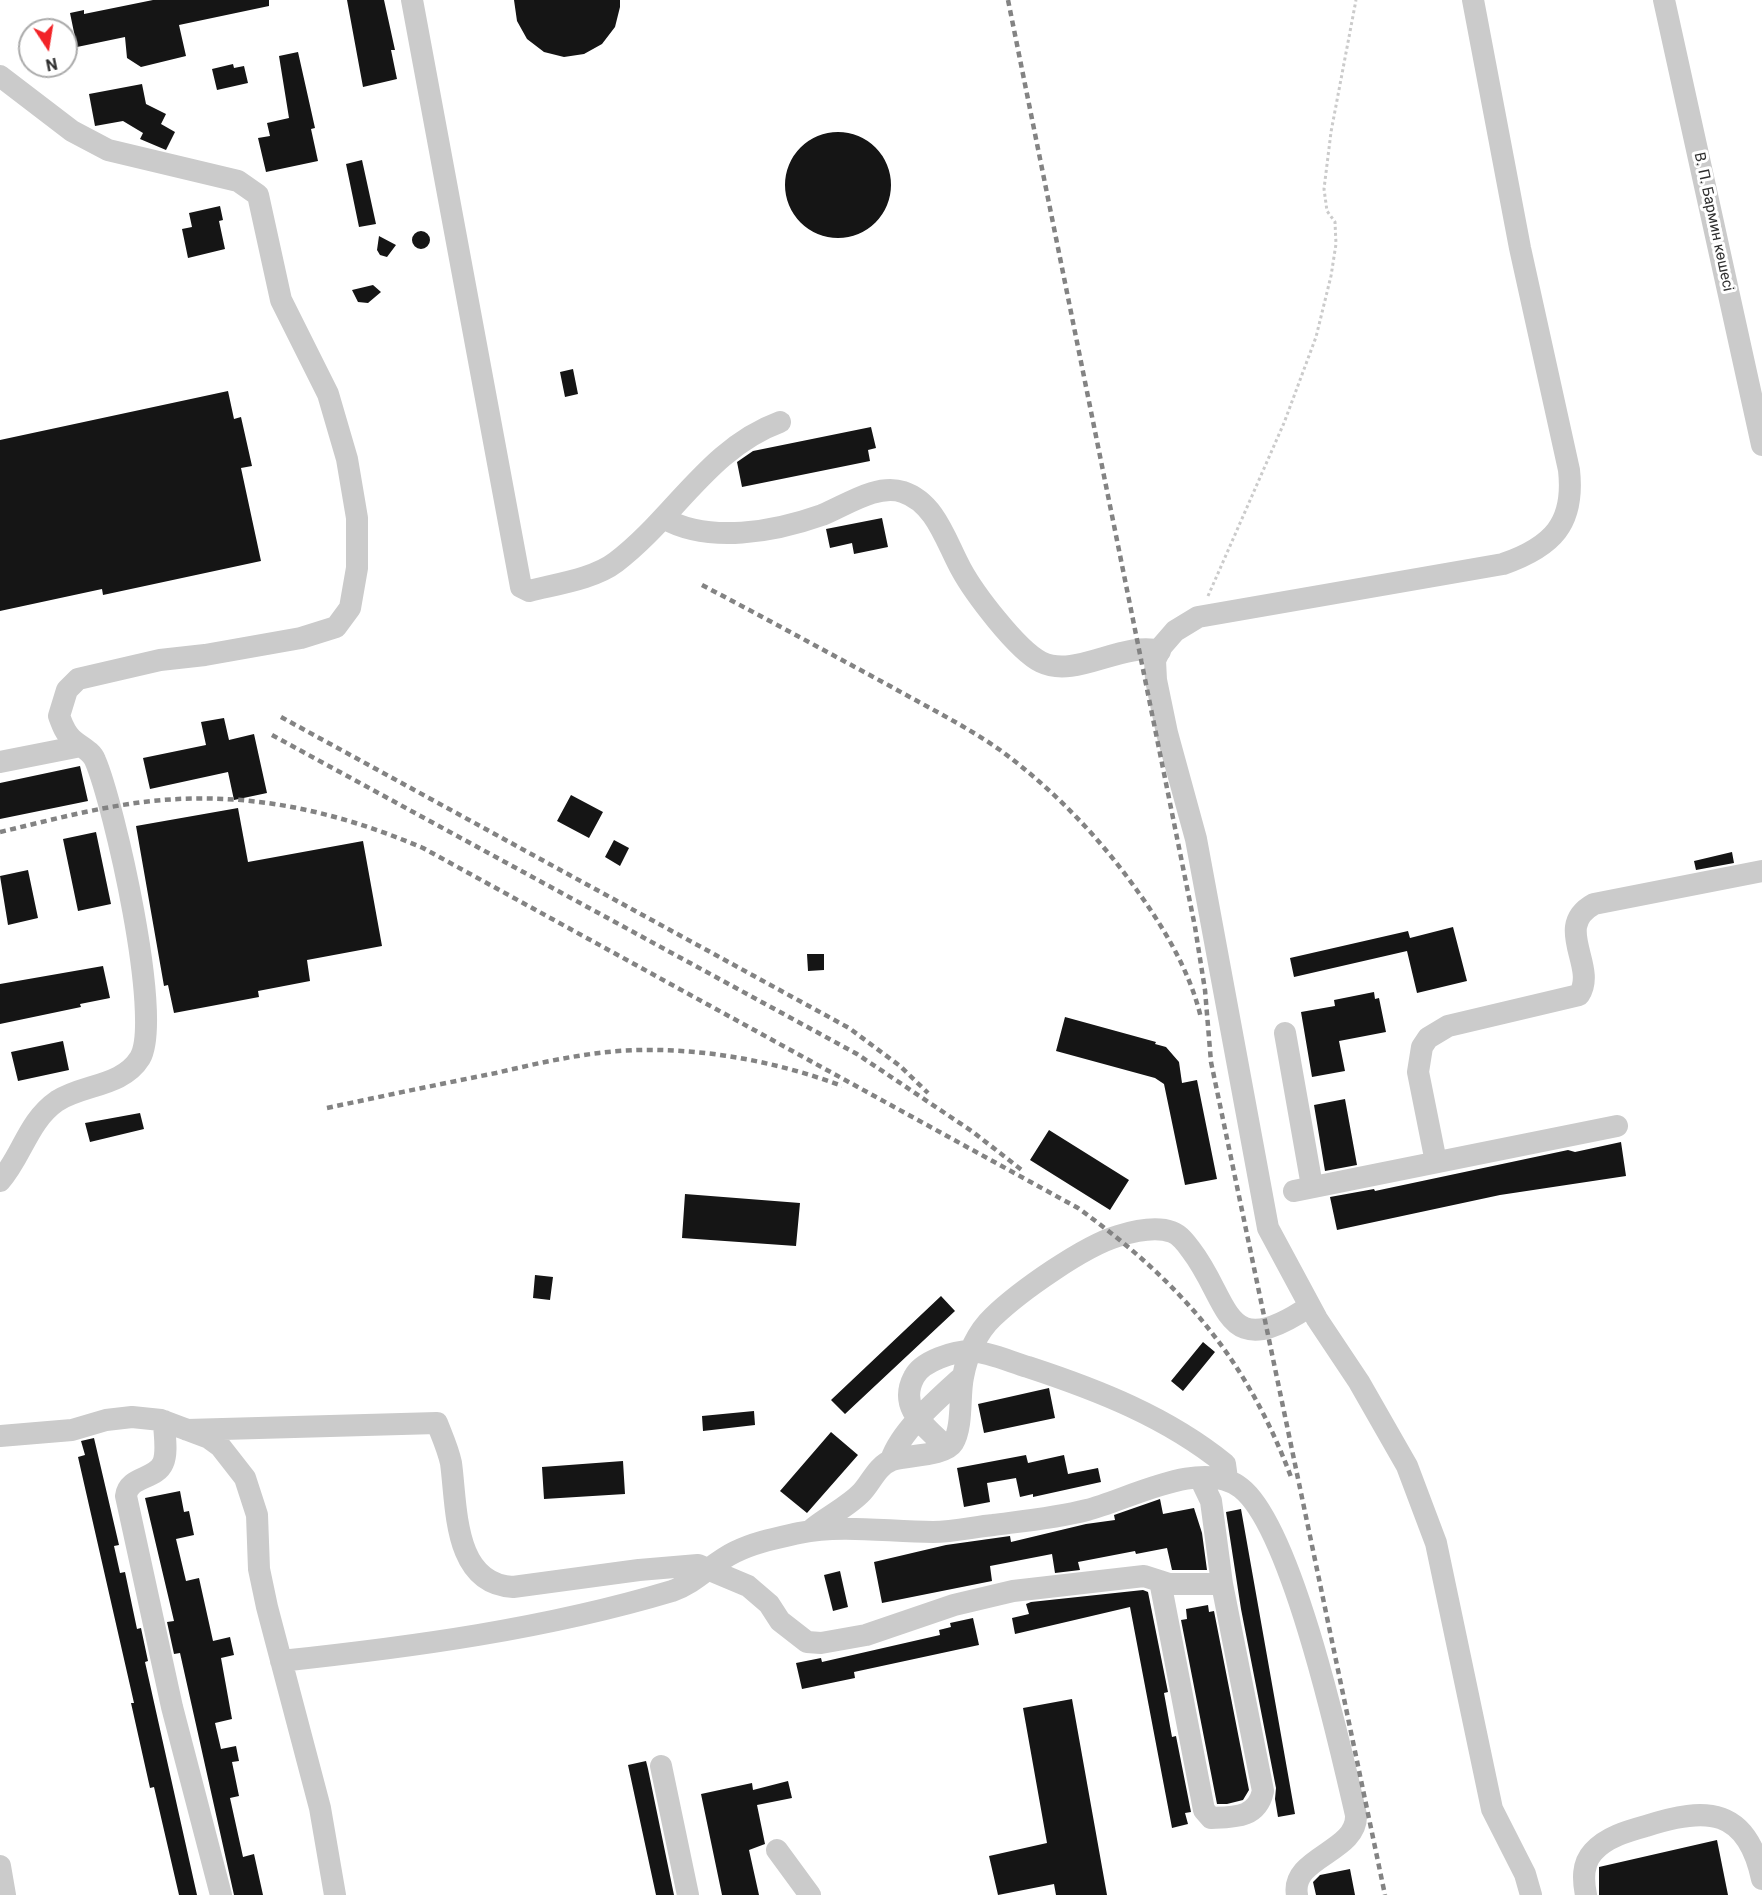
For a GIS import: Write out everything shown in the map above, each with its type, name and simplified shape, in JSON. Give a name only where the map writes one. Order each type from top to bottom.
[{"type":"street","points":[[412,0],[521,587],[529,591],[538,589],[615,564],[663,518],[729,448],[757,430],[780,422]]},
{"type":"street","points":[[1473,0],[1520,248],[1569,470],[1572,494],[1560,527],[1537,550],[1503,564],[1198,618],[1175,631],[1155,660],[1156,680],[1167,733],[1196,839],[1268,1228],[1310,1306],[1359,1382],[1407,1466],[1436,1543],[1492,1809],[1525,1874],[1531,1895]]},
{"type":"street","name":"В. П. Бармин көшесі","points":[[1664,0],[1758,405],[1762,445]]},
{"type":"street","points":[[0,76],[88,141],[108,150],[237,181],[258,195],[281,300],[328,394],[347,459],[357,518],[357,568],[353,595],[346,617],[336,627],[301,638],[205,655],[160,660],[78,679],[67,690],[58,716],[71,739],[94,757],[111,807],[145,987],[144,1046],[141,1056],[131,1069],[97,1086],[58,1100],[40,1115],[14,1166],[0,1181]]},
{"type":"street","points":[[663,518],[677,526],[713,534],[737,532],[801,522],[881,490],[902,491],[920,501],[932,513],[962,572],[1020,646],[1040,662],[1057,666],[1081,664],[1139,647],[1160,651]]},
{"type":"street","points":[[0,762],[81,746]]},
{"type":"street","points":[[1436,1162],[1418,1072],[1422,1047],[1428,1038],[1448,1026],[1579,995],[1583,989],[1584,980],[1576,928],[1578,918],[1594,904],[1762,871]]},
{"type":"street","points":[[1285,1033],[1303,1188],[1617,1126]]},
{"type":"street","points":[[810,1532],[861,1493],[876,1472],[891,1460],[947,1448],[952,1443],[959,1416],[963,1376],[971,1351],[992,1317],[1080,1254],[1117,1236],[1155,1229],[1172,1232],[1182,1239],[1234,1324],[1249,1328],[1266,1327],[1290,1320],[1310,1306]]},
{"type":"street","points":[[947,1448],[911,1409],[907,1393],[915,1374],[932,1362],[948,1355],[971,1351],[1091,1388],[1180,1431],[1225,1464],[1227,1479]]},
{"type":"street","points":[[891,1460],[895,1446],[963,1376]]},
{"type":"street","points":[[0,1436],[72,1430],[106,1420],[132,1417],[164,1421],[220,1446],[245,1478],[257,1515],[259,1569],[320,1808],[335,1895]]},
{"type":"street","points":[[164,1421],[164,1462],[155,1473],[132,1484],[126,1496],[172,1707],[221,1895]]},
{"type":"street","points":[[187,1430],[437,1423],[450,1459],[465,1549],[475,1571],[490,1583],[513,1587],[672,1566],[698,1565],[748,1586],[769,1604],[780,1621],[807,1642],[821,1643],[866,1635],[954,1605],[1013,1591],[1144,1576],[1188,1586],[1222,1584]]},
{"type":"street","points":[[1160,1581],[1204,1810],[1211,1818],[1229,1818],[1251,1811],[1260,1804],[1263,1791],[1222,1584],[1211,1501],[1200,1478]]},
{"type":"street","points":[[281,1661],[383,1650],[498,1632],[676,1590],[692,1583],[707,1569],[733,1553],[762,1541],[835,1528],[938,1532],[1014,1522],[1086,1510],[1159,1486],[1200,1478],[1227,1479],[1241,1488],[1259,1506],[1290,1575],[1331,1710],[1356,1815],[1354,1828],[1344,1839],[1299,1876],[1295,1888],[1297,1895]]},
{"type":"street","points":[[661,1766],[688,1895]]},
{"type":"street","points":[[1586,1895],[1583,1882],[1585,1867],[1593,1852],[1605,1842],[1654,1823],[1695,1813],[1719,1815],[1737,1825],[1750,1842],[1762,1879]]},
{"type":"street","points":[[777,1850],[810,1895]]},
{"type":"street","points":[[0,1866],[5,1895]]},
{"type":"path","points":[[1198,618],[1284,423],[1316,338],[1336,244],[1335,222],[1327,211],[1325,178],[1331,132],[1356,0]]},
{"type":"building","points":[[153,0],[269,0],[269,6],[179,25],[186,56],[141,67],[127,58],[125,37],[78,47],[78,18],[71,18],[70,13],[84,10],[84,14]]},
{"type":"building","points":[[347,0],[384,0],[395,50],[391,50],[397,79],[363,87]]},
{"type":"building","points":[[514,0],[620,0],[620,7],[615,27],[602,44],[584,54],[564,57],[544,52],[527,39],[517,21]]},
{"type":"building","points":[[298,52],[315,128],[311,129],[318,161],[266,172],[258,138],[270,136],[267,123],[289,118],[279,56]]},
{"type":"building","points":[[233,64],[234,68],[244,66],[248,83],[217,90],[212,69]]},
{"type":"building","points":[[142,84],[146,104],[166,114],[161,124],[175,132],[166,150],[140,139],[143,133],[123,121],[95,126],[89,94]]},
{"type":"building","points":[[838,132],[858,136],[875,148],[887,165],[891,185],[887,205],[875,222],[858,234],[838,238],[818,234],[801,222],[789,205],[785,185],[789,165],[801,148],[818,136]]},
{"type":"building","points":[[362,160],[376,224],[359,227],[346,164]]},
{"type":"building","points":[[220,206],[223,220],[219,221],[225,249],[188,258],[182,229],[192,227],[189,213]]},
{"type":"building","points":[[421,231],[427,234],[430,240],[427,246],[421,249],[415,246],[412,240],[415,234]]},
{"type":"building","points":[[379,236],[396,245],[387,257],[380,255],[377,250]]},
{"type":"building","points":[[373,285],[381,292],[368,303],[358,302],[352,290]]},
{"type":"building","points":[[573,369],[578,394],[565,397],[560,372]]},
{"type":"building","points":[[228,391],[234,419],[241,417],[252,466],[241,468],[261,561],[103,595],[102,589],[0,611],[0,440]]},
{"type":"building","points":[[871,427],[876,448],[868,450],[870,461],[742,487],[737,462],[753,451]]},
{"type":"building","points":[[882,518],[888,547],[854,554],[852,543],[830,548],[826,529]]},
{"type":"building","points":[[224,718],[229,740],[254,734],[267,793],[234,800],[228,772],[150,789],[143,758],[206,745],[201,722]]},
{"type":"building","points":[[80,766],[88,801],[0,819],[0,783]]},
{"type":"building","points":[[571,795],[603,812],[589,838],[557,821]]},
{"type":"building","points":[[238,808],[248,862],[363,841],[382,946],[307,960],[310,981],[258,991],[259,997],[174,1013],[168,985],[164,986],[136,826]]},
{"type":"building","points":[[96,832],[111,904],[78,911],[63,839]]},
{"type":"building","points":[[614,840],[629,848],[620,866],[605,857]]},
{"type":"building","points":[[1732,852],[1734,863],[1696,870],[1694,861]]},
{"type":"building","points":[[28,870],[38,918],[8,925],[0,876]]},
{"type":"building","points":[[1453,927],[1467,981],[1417,993],[1407,951],[1294,977],[1290,958],[1408,931],[1410,938]]},
{"type":"building","points":[[807,954],[824,954],[824,970],[808,971]]},
{"type":"building","points":[[103,966],[110,998],[80,1004],[81,1007],[0,1024],[0,984]]},
{"type":"building","points":[[1374,992],[1375,999],[1379,998],[1386,1032],[1339,1041],[1345,1071],[1312,1077],[1301,1012],[1335,1006],[1334,1000]]},
{"type":"building","points":[[1065,1017],[1156,1042],[1155,1044],[1166,1047],[1179,1062],[1182,1083],[1197,1080],[1217,1179],[1185,1185],[1164,1084],[1155,1078],[1056,1051]]},
{"type":"building","points":[[63,1041],[69,1070],[18,1081],[11,1052]]},
{"type":"building","points":[[1345,1099],[1357,1165],[1325,1171],[1314,1105]]},
{"type":"building","points":[[140,1113],[144,1129],[90,1142],[85,1123]]},
{"type":"building","points":[[1049,1130],[1129,1180],[1110,1210],[1030,1160]]},
{"type":"building","points":[[1621,1142],[1626,1176],[1500,1195],[1337,1230],[1330,1197],[1374,1189],[1375,1191],[1568,1150],[1575,1152]]},
{"type":"building","points":[[685,1194],[800,1203],[796,1246],[682,1238]]},
{"type":"building","points":[[535,1275],[553,1277],[550,1300],[533,1298]]},
{"type":"building","points":[[941,1296],[955,1311],[845,1414],[831,1400]]},
{"type":"building","points":[[1203,1342],[1215,1352],[1183,1391],[1171,1381]]},
{"type":"building","points":[[1049,1388],[1055,1418],[984,1433],[978,1404]]},
{"type":"building","points":[[754,1411],[755,1425],[703,1431],[702,1416]]},
{"type":"building","points":[[831,1432],[858,1455],[807,1513],[780,1491]]},
{"type":"building","points":[[94,1438],[119,1545],[114,1546],[120,1573],[125,1572],[137,1629],[141,1628],[148,1661],[145,1662],[197,1895],[179,1895],[154,1787],[150,1788],[131,1703],[134,1703],[78,1457],[85,1455],[81,1441]]},
{"type":"building","points":[[1026,1455],[1028,1463],[1064,1455],[1068,1474],[1098,1468],[1101,1482],[1033,1497],[1033,1494],[1020,1497],[1016,1478],[987,1483],[990,1502],[964,1507],[957,1468]]},
{"type":"building","points":[[623,1461],[625,1494],[544,1499],[542,1467]]},
{"type":"building","points":[[180,1491],[184,1512],[189,1511],[194,1535],[176,1539],[186,1581],[199,1578],[213,1641],[230,1637],[234,1655],[221,1658],[232,1719],[215,1723],[221,1749],[236,1746],[239,1761],[232,1762],[239,1796],[230,1798],[243,1857],[254,1854],[263,1895],[234,1895],[180,1653],[174,1654],[167,1622],[174,1621],[145,1498]]},
{"type":"building","points":[[1160,1499],[1163,1514],[1194,1508],[1202,1533],[1207,1570],[1172,1570],[1167,1548],[1136,1554],[1135,1551],[1078,1562],[1080,1570],[1055,1573],[1052,1554],[990,1566],[992,1581],[882,1603],[874,1562],[946,1545],[1010,1536],[1011,1542],[1086,1524],[1115,1520],[1114,1515]]},
{"type":"building","points":[[1241,1509],[1295,1814],[1278,1817],[1276,1788],[1241,1609],[1226,1512]]},
{"type":"building","points":[[840,1571],[848,1607],[833,1611],[824,1575]]},
{"type":"building","points":[[1143,1590],[1148,1592],[1168,1692],[1164,1693],[1172,1737],[1176,1736],[1191,1812],[1185,1813],[1188,1824],[1172,1828],[1130,1607],[1015,1634],[1012,1618],[1029,1614],[1026,1604],[1031,1602]]},
{"type":"building","points":[[1208,1605],[1209,1612],[1214,1611],[1249,1790],[1243,1800],[1227,1804],[1217,1804],[1181,1620],[1187,1619],[1186,1609]]},
{"type":"building","points":[[973,1618],[979,1645],[854,1672],[855,1678],[802,1689],[796,1663],[821,1658],[822,1662],[940,1635],[939,1630],[951,1627],[950,1623]]},
{"type":"building","points":[[1072,1699],[1107,1895],[1056,1895],[1054,1884],[998,1895],[989,1856],[1047,1843],[1023,1708]]},
{"type":"building","points":[[646,1761],[674,1895],[656,1895],[628,1765]]},
{"type":"building","points":[[788,1781],[792,1798],[757,1805],[765,1844],[749,1850],[759,1895],[722,1895],[701,1794],[752,1783],[753,1790]]},
{"type":"building","points":[[1717,1840],[1728,1895],[1599,1895],[1599,1867]]},
{"type":"building","points":[[1350,1869],[1355,1895],[1316,1895],[1313,1882],[1320,1875]]},
{"type":"railway","points":[[1008,0],[1195,927],[1205,990],[1211,1062],[1385,1895]]},
{"type":"railway","points":[[702,585],[960,725],[1020,765],[1074,814],[1121,869],[1166,935],[1183,967],[1201,1018]]},
{"type":"railway","points":[[281,717],[849,1028],[900,1066],[928,1093]]},
{"type":"railway","points":[[272,735],[857,1054],[973,1132],[1023,1171]]},
{"type":"railway","points":[[0,832],[71,815],[143,802],[216,799],[251,801],[320,813],[389,834],[423,848],[1078,1208],[1148,1264],[1206,1325],[1231,1359],[1253,1395],[1291,1477]]},
{"type":"railway","points":[[327,1108],[560,1059],[629,1050],[722,1055],[784,1068],[842,1086]]}]
